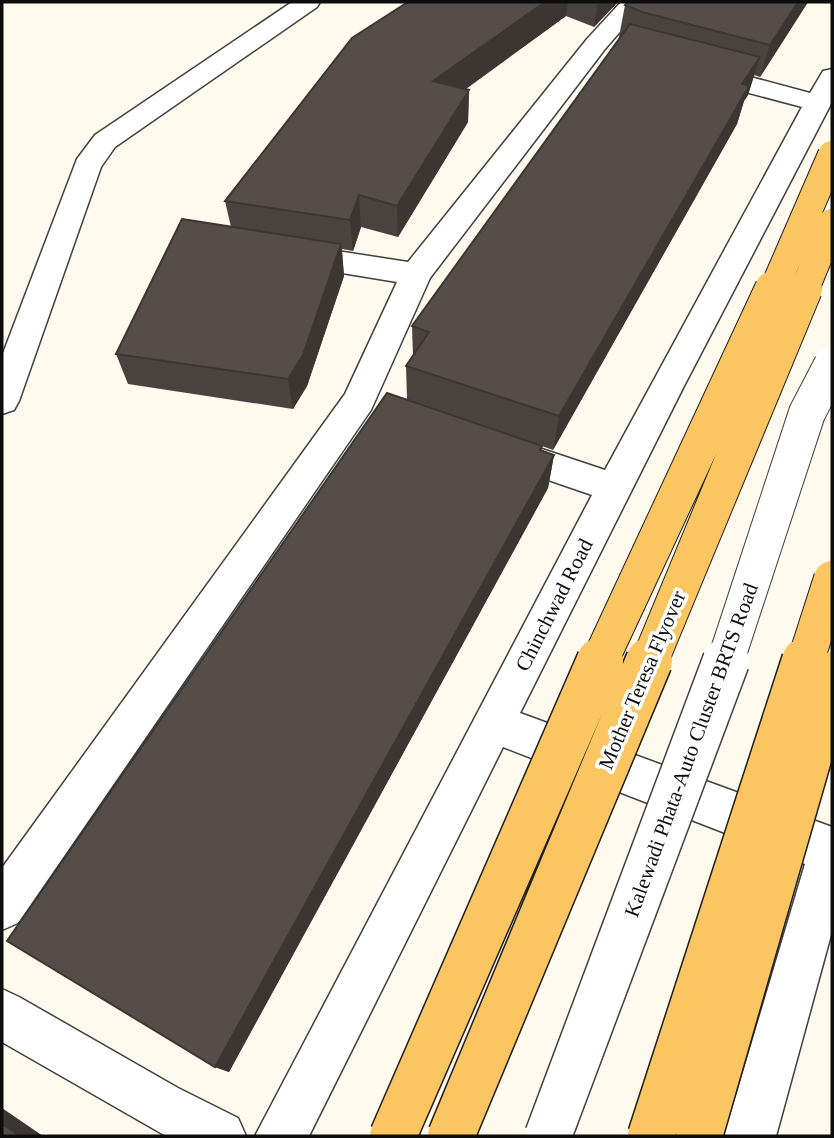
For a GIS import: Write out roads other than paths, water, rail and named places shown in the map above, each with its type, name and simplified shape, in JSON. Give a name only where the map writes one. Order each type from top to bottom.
[{"type":"main road","points":[[393,1136],[599,662],[743,359],[832,155]]},
{"type":"main road","name":"Mother Teresa Flyover","points":[[451,1136],[832,223]]},
{"type":"main road","points":[[651,1136],[832,579]]},
{"type":"main road","points":[[699,1136],[832,675]]},
{"type":"street","points":[[2,401],[87,166],[105,141],[308,2]]},
{"type":"street","points":[[2,907],[359,401],[416,274],[609,47],[634,2]]},
{"type":"street","points":[[673,64],[825,90]]},
{"type":"street","name":"Chinchwad Road","points":[[281,1136],[614,488],[825,90]]},
{"type":"street","points":[[265,251],[416,274]]},
{"type":"street","name":"Kalewadi Phata-Auto Cluster BRTS Road","points":[[548,1136],[710,708],[807,413],[832,365]]},
{"type":"street","points":[[359,401],[396,413]]},
{"type":"street","points":[[469,438],[614,488]]},
{"type":"street","points":[[494,723],[832,851],[750,1136]]},
{"type":"street","points":[[2,1014],[160,1106],[220,1136]]}]
